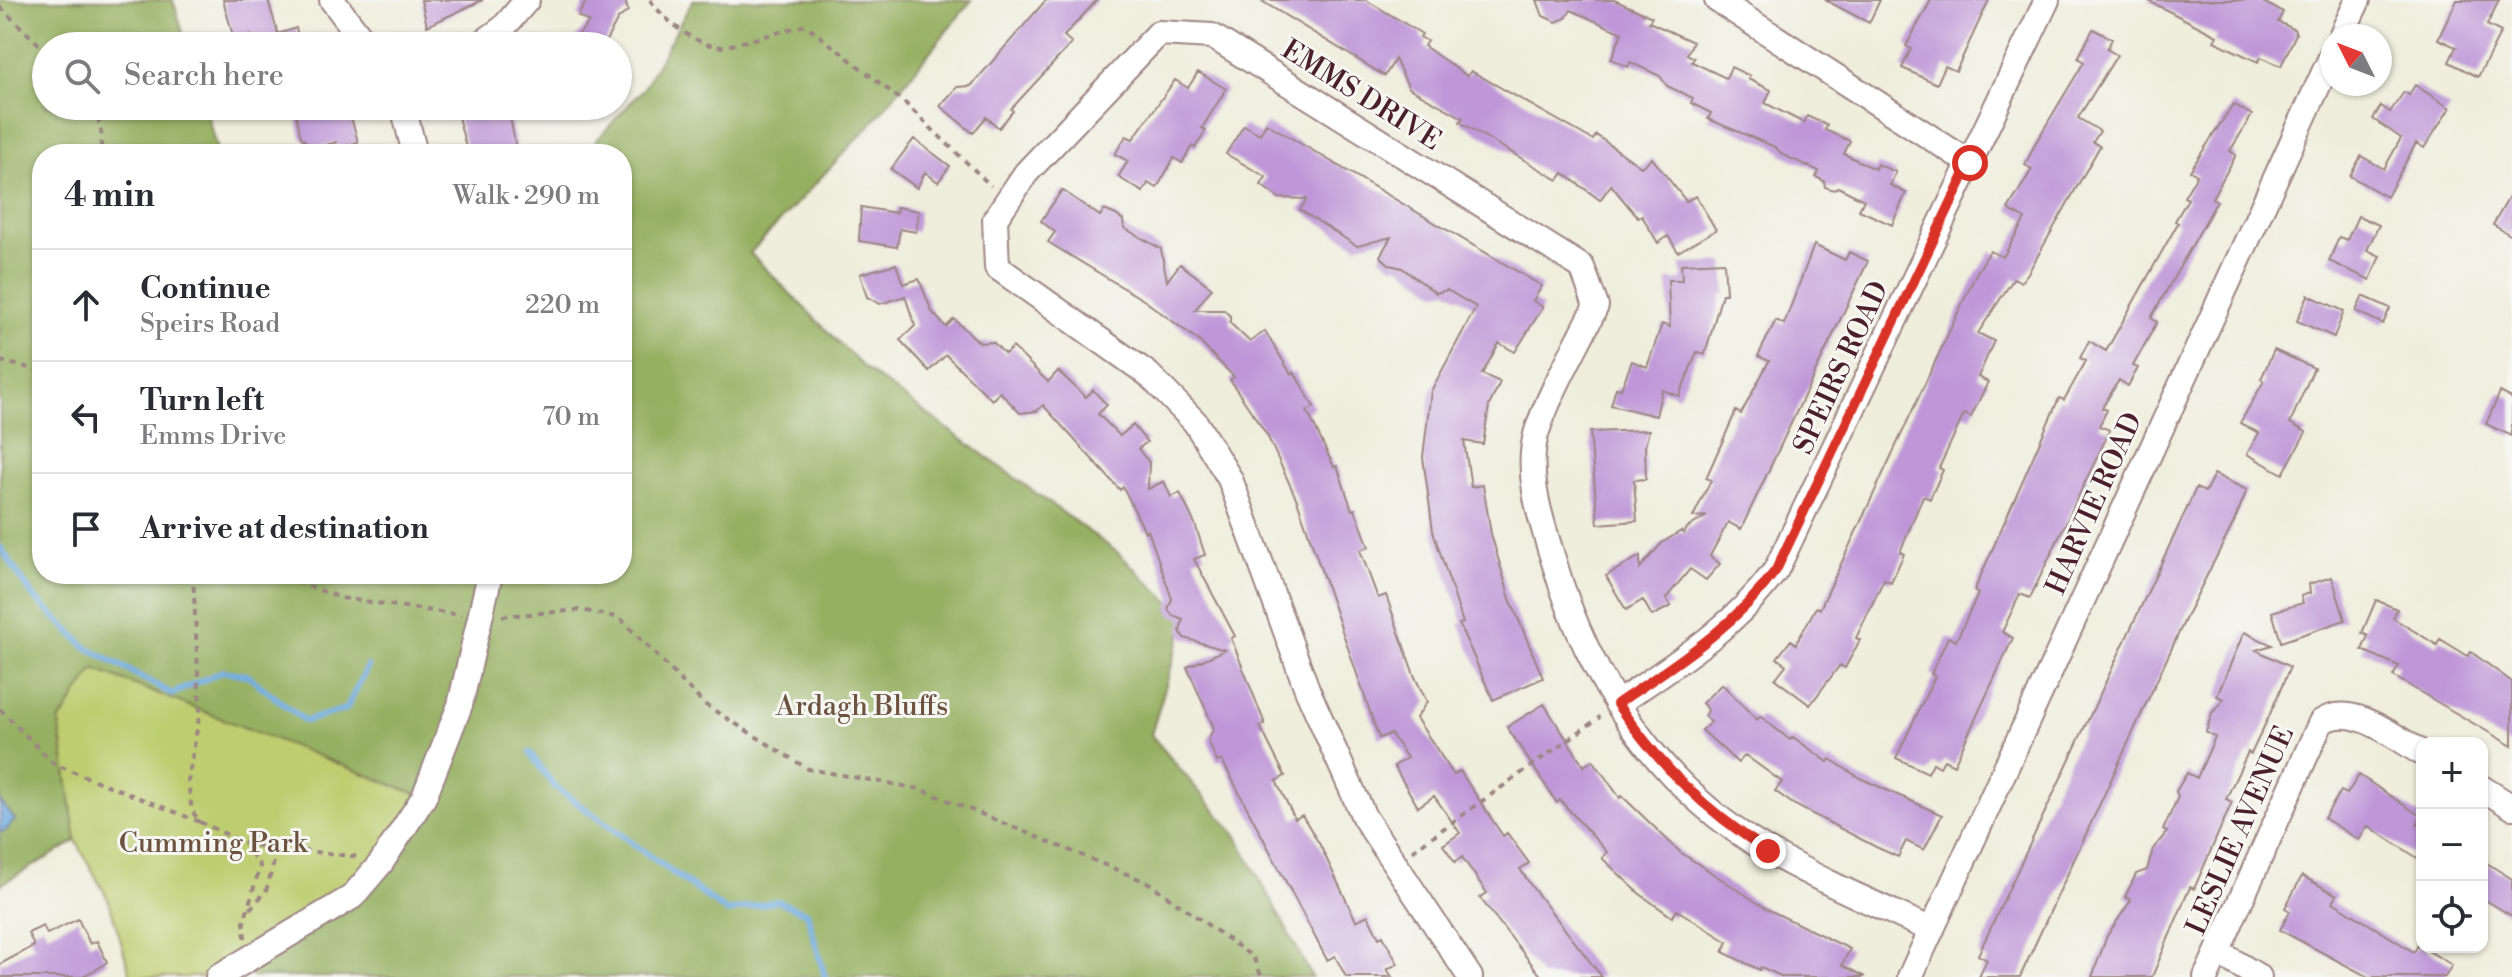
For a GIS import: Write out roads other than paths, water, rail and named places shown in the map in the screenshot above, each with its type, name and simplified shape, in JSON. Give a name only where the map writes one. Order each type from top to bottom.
[{"type":"street","points":[[332,0],[356,32]]},
{"type":"street","points":[[497,32],[527,0]]},
{"type":"street","points":[[1717,0],[1970,163]]},
{"type":"street","name":"SPEIRS ROAD","points":[[1609,711],[1728,626],[1752,603],[1776,570],[2047,0]]},
{"type":"street","points":[[2347,24],[2358,0]]},
{"type":"street","name":"EMMS DRIVE","points":[[1470,977],[1364,817],[1307,689],[1230,479],[1195,422],[1148,374],[997,267],[995,219],[1026,173],[1159,33],[1212,36],[1582,267],[1596,306],[1536,433],[1534,488],[1578,633],[1609,711],[1673,778],[1738,831],[1815,875],[1932,930]]},
{"type":"street","name":"HARVIE ROAD","points":[[1910,977],[2320,81]]},
{"type":"street","points":[[406,120],[412,144]]},
{"type":"street","points":[[218,977],[352,897],[381,863],[424,797],[460,705],[488,584]]},
{"type":"street","name":"LESLIE AVENUE","points":[[2206,977],[2321,722],[2338,714],[2355,716],[2416,750]]},
{"type":"street","points":[[2488,792],[2512,807]]},
{"type":"street","points":[[2218,952],[2259,977]]},
{"type":"water","points":[[0,801],[15,820],[0,832]]},
{"type":"waterway","points":[[0,547],[33,596],[86,647],[172,694],[223,671],[247,675],[305,721],[346,709],[368,666]]},
{"type":"waterway","points":[[530,753],[554,786],[727,912],[777,901],[807,913],[825,977]]},
{"type":"park label","name":"Ardagh Bluffs","points":[[862,705]]},
{"type":"park label","name":"Cumming Park","points":[[213,842]]}]
